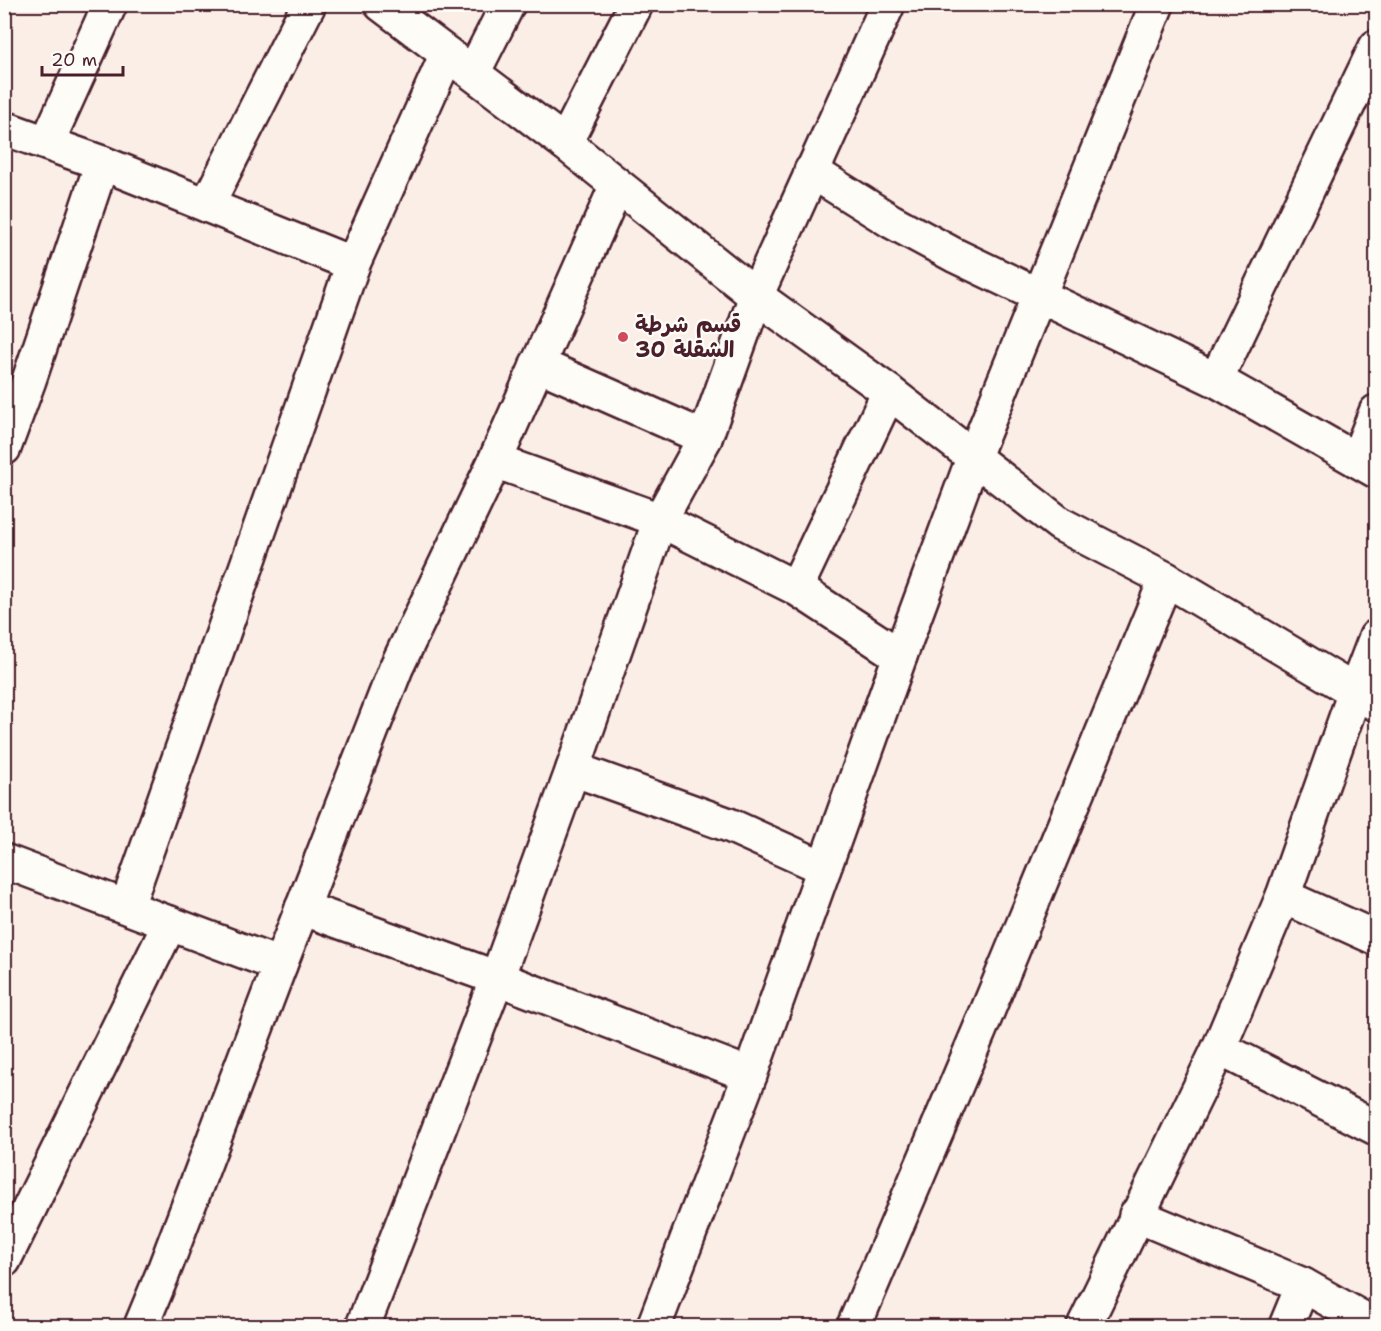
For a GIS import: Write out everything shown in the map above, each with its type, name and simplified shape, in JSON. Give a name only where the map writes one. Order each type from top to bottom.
[{"type":"street","points":[[47,143],[110,4]]},
{"type":"street","points":[[207,205],[309,4]]},
{"type":"street","points":[[381,4],[565,143],[756,296],[889,392],[1060,524],[1166,579],[1366,698]]},
{"type":"street","points":[[473,73],[508,4]]},
{"type":"street","points":[[565,143],[636,4]]},
{"type":"street","points":[[363,1326],[497,978],[660,519],[705,438],[756,296],[888,4]]},
{"type":"street","points":[[654,1326],[750,1075],[974,456],[1158,4]]},
{"type":"street","points":[[1216,380],[1377,47]]},
{"type":"street","points":[[127,906],[352,264],[447,54]]},
{"type":"street","points":[[5,131],[102,163],[352,264]]},
{"type":"street","points":[[4,448],[102,163]]},
{"type":"street","points":[[811,171],[900,226],[954,255],[1216,380],[1367,466],[1377,412]]},
{"type":"street","points":[[141,1326],[402,652],[495,461],[617,185]]},
{"type":"street","points":[[537,364],[705,438]]},
{"type":"street","points":[[796,588],[889,392]]},
{"type":"street","points":[[495,461],[660,519],[796,588],[900,656]]},
{"type":"street","points":[[854,1326],[1166,579]]},
{"type":"street","points":[[1084,1326],[1219,1048],[1366,698],[1377,637]]},
{"type":"street","points":[[573,768],[729,825],[824,868]]},
{"type":"street","points":[[4,861],[280,965]]},
{"type":"street","points":[[1283,896],[1377,938]]},
{"type":"street","points":[[302,908],[497,978],[750,1075]]},
{"type":"street","points":[[4,1260],[170,923]]},
{"type":"street","points":[[1219,1048],[1377,1128]]},
{"type":"street","points":[[1136,1215],[1303,1285],[1376,1326]]},
{"type":"street","points":[[1286,1326],[1303,1285]]},
{"type":"place","name":"قسم شرطة الشقلة 30","points":[[623,337]]}]
